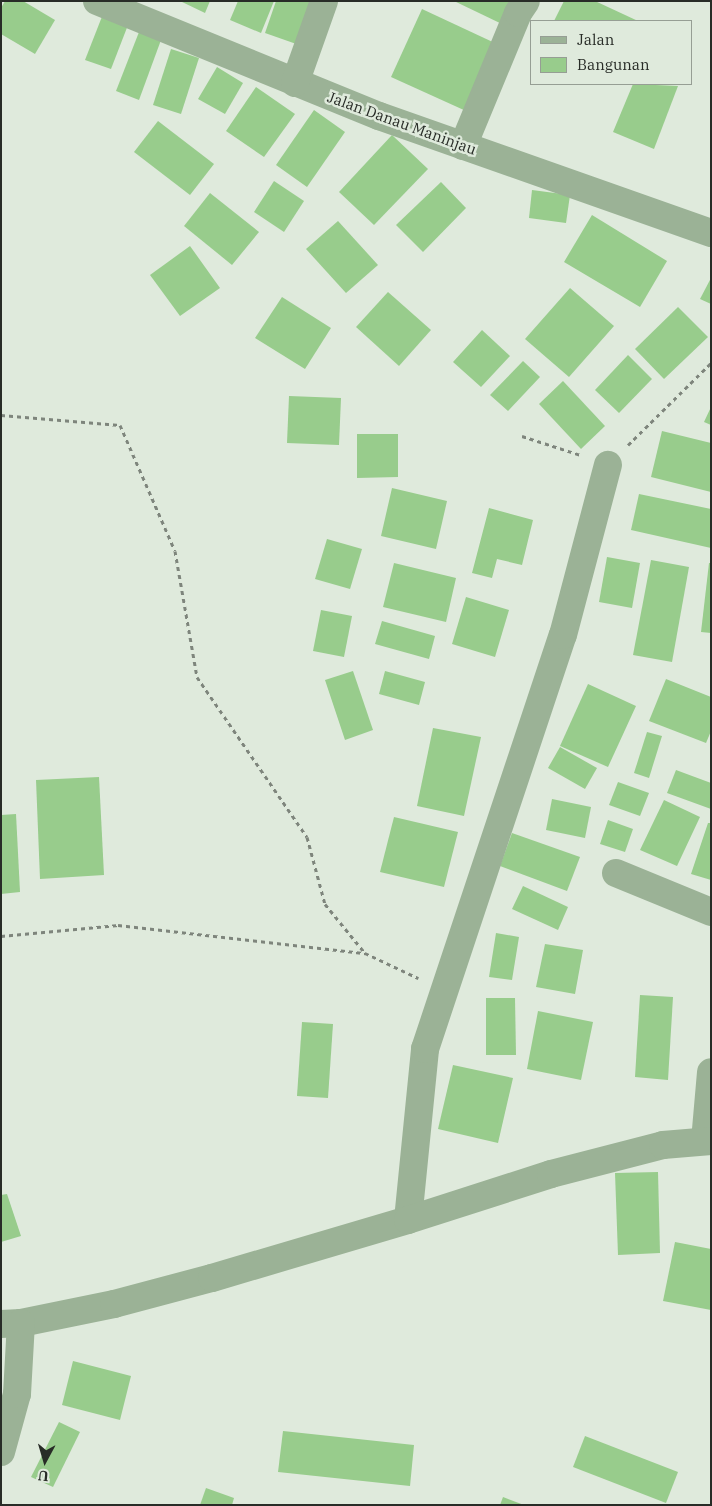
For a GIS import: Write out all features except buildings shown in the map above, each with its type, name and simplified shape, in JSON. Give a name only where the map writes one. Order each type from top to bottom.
[{"type":"street","name":"Jalan Danau Maninjau","points":[[98,1],[295,83],[463,146],[711,233]]},
{"type":"street","points":[[295,83],[324,1]]},
{"type":"street","points":[[463,146],[515,22],[526,1]]},
{"type":"street","points":[[408,1220],[425,1049],[563,635],[608,464]]},
{"type":"street","points":[[616,873],[711,912]]},
{"type":"street","points":[[1,1452],[17,1394],[11,1323],[212,1278],[408,1220],[551,1174],[662,1146],[708,1141],[711,1072]]},
{"type":"path","points":[[522,436],[608,464],[711,363]]},
{"type":"path","points":[[1,415],[120,425],[175,551],[197,677],[308,837],[325,904],[365,953]]},
{"type":"path","points":[[1,936],[118,925],[365,953],[443,991]]}]
